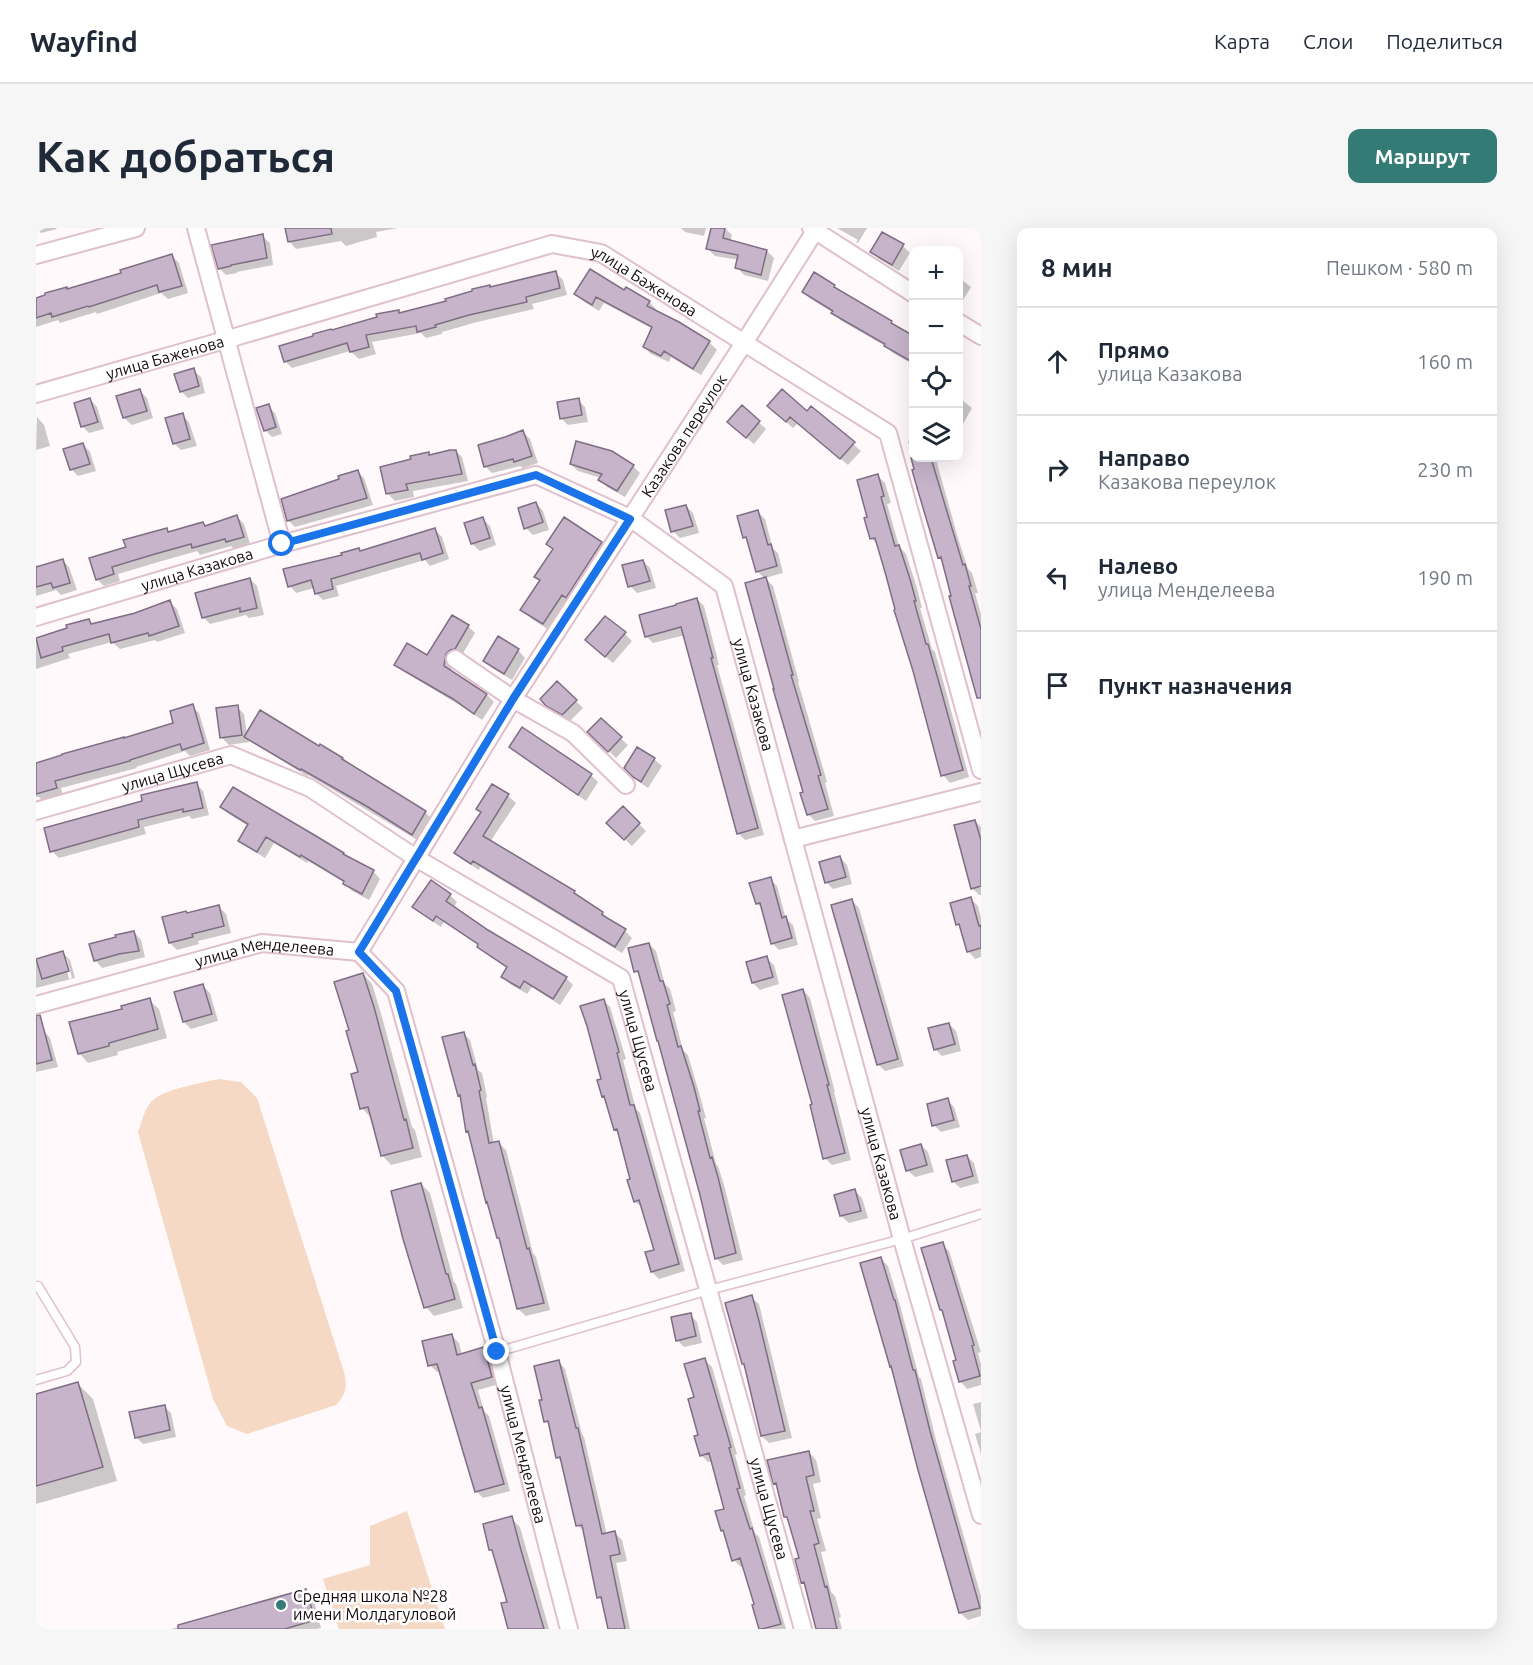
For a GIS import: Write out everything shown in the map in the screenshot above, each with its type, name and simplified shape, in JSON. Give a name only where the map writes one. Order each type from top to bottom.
[{"type":"street","points":[[36,255],[136,228]]},
{"type":"street","points":[[196,228],[282,544]]},
{"type":"street","points":[[813,229],[909,291]]},
{"type":"street","name":"Казакова переулок","points":[[359,952],[513,699],[744,343],[813,229]]},
{"type":"street","name":"улица Баженова","points":[[36,394],[552,244],[601,253],[888,433],[981,770]]},
{"type":"street","points":[[963,325],[981,336]]},
{"type":"street","name":"улица Казакова","points":[[36,617],[282,544],[536,475],[630,519],[724,586],[902,1239],[981,1515]]},
{"type":"street","points":[[455,659],[513,699],[573,733],[626,785]]},
{"type":"street","name":"улица Щусева","points":[[36,811],[231,755],[310,788],[416,858],[621,978],[803,1629]]},
{"type":"street","points":[[793,839],[981,792]]},
{"type":"street","name":"улица Менделеева","points":[[36,1005],[262,943],[359,952],[396,991],[497,1352],[569,1629]]},
{"type":"lane","points":[[497,1352],[709,1290],[902,1239],[981,1214]]},
{"type":"lane","points":[[36,1380],[67,1371],[76,1362],[75,1347],[38,1286]]},
{"type":"shaded area","points":[[219,1079],[241,1082],[257,1098],[346,1379],[345,1392],[336,1405],[247,1434],[227,1426],[213,1399],[138,1132],[147,1109],[156,1097],[183,1087]]},
{"type":"shaded area","points":[[407,1511],[445,1629],[339,1629],[323,1579],[370,1565],[370,1526]]},
{"type":"building","points":[[285,228],[331,228],[332,234],[288,242]]},
{"type":"building","points":[[711,228],[725,228],[723,238],[767,250],[761,275],[735,268],[738,255],[706,249]]},
{"type":"building","points":[[882,232],[904,244],[892,265],[870,252]]},
{"type":"building","points":[[263,234],[267,258],[218,269],[211,245]]},
{"type":"building","points":[[172,254],[182,286],[159,292],[157,285],[89,307],[52,317],[51,313],[36,318],[36,298],[45,293],[121,273],[120,270]]},
{"type":"building","points":[[590,269],[624,290],[626,287],[650,301],[647,306],[710,341],[693,369],[664,351],[661,356],[643,347],[652,327],[596,297],[592,305],[574,294]]},
{"type":"building","points":[[556,271],[560,288],[526,297],[527,302],[469,315],[417,332],[416,326],[366,335],[369,347],[350,352],[347,343],[284,362],[279,346],[313,336],[313,334],[377,317],[376,314],[399,310],[399,313],[446,301],[445,299],[472,291],[472,289],[490,285],[490,287]]},
{"type":"building","points":[[814,272],[835,285],[834,287],[892,321],[891,323],[909,333],[909,360],[831,313],[833,311],[802,292]]},
{"type":"building","points":[[194,368],[199,386],[180,392],[174,374]]},
{"type":"building","points":[[140,389],[147,411],[123,418],[116,396]]},
{"type":"building","points":[[782,389],[807,411],[811,406],[855,442],[840,459],[790,417],[786,422],[767,406]]},
{"type":"building","points":[[90,398],[98,422],[81,427],[74,403]]},
{"type":"building","points":[[579,398],[582,415],[560,419],[557,402]]},
{"type":"building","points":[[269,404],[276,427],[264,431],[256,408]]},
{"type":"building","points":[[742,405],[760,421],[746,438],[727,422]]},
{"type":"building","points":[[183,413],[190,439],[173,444],[165,418]]},
{"type":"building","points":[[523,430],[532,456],[514,462],[513,459],[484,467],[478,445]]},
{"type":"building","points":[[576,441],[612,451],[634,465],[617,491],[598,480],[602,474],[570,464]]},
{"type":"building","points":[[83,443],[90,464],[70,470],[63,449]]},
{"type":"building","points":[[456,450],[462,474],[406,484],[408,490],[386,494],[380,467],[411,459],[410,456],[429,452],[429,455]]},
{"type":"building","points":[[912,462],[932,462],[963,565],[965,564],[981,629],[981,698],[977,698],[949,596],[951,596],[941,557],[938,558],[912,470],[914,469]]},
{"type":"building","points":[[358,470],[367,498],[287,521],[281,499]]},
{"type":"building","points":[[878,474],[884,496],[881,497],[895,546],[899,545],[910,579],[916,601],[914,601],[963,770],[941,776],[875,538],[870,539],[864,518],[867,517],[857,480]]},
{"type":"building","points":[[536,502],[543,522],[524,529],[518,508]]},
{"type":"building","points":[[686,505],[693,526],[671,532],[665,510]]},
{"type":"building","points":[[758,510],[777,566],[756,572],[737,516]]},
{"type":"building","points":[[237,515],[244,537],[226,542],[225,539],[192,548],[191,544],[155,554],[112,567],[114,574],[96,580],[89,558],[126,547],[123,540],[167,528],[168,532],[203,522],[205,526]]},
{"type":"building","points":[[483,517],[490,538],[471,544],[464,523]]},
{"type":"building","points":[[564,517],[602,542],[566,598],[562,595],[543,624],[520,610],[540,580],[534,577],[553,549],[546,544]]},
{"type":"building","points":[[435,528],[443,553],[422,560],[420,553],[331,579],[333,589],[315,594],[311,580],[288,587],[283,569],[342,555],[341,553],[359,548],[360,551]]},
{"type":"building","points":[[63,559],[70,583],[53,588],[51,583],[36,587],[36,567]]},
{"type":"building","points":[[643,560],[650,581],[628,587],[622,565]]},
{"type":"building","points":[[766,577],[793,675],[791,675],[821,775],[818,776],[828,809],[807,815],[800,793],[803,792],[745,583]]},
{"type":"building","points":[[250,578],[257,608],[240,612],[240,608],[202,618],[195,593]]},
{"type":"building","points":[[697,598],[713,658],[711,658],[758,828],[737,834],[681,627],[645,637],[639,615]]},
{"type":"building","points":[[170,600],[179,626],[149,636],[148,633],[111,643],[109,634],[62,647],[63,651],[41,658],[36,638],[67,628],[66,625],[89,619],[91,624],[135,613]]},
{"type":"building","points":[[452,615],[469,625],[455,649],[446,654],[444,666],[487,694],[474,714],[453,699],[394,665],[407,643],[427,655]]},
{"type":"building","points":[[605,616],[626,632],[605,657],[585,640]]},
{"type":"building","points":[[498,636],[519,649],[504,674],[483,661]]},
{"type":"building","points":[[557,681],[577,700],[562,715],[546,706],[540,699]]},
{"type":"building","points":[[193,704],[204,743],[182,750],[180,744],[130,761],[55,781],[57,788],[36,794],[36,763],[173,723],[170,711]]},
{"type":"building","points":[[238,705],[242,735],[220,738],[216,708]]},
{"type":"building","points":[[260,710],[319,746],[320,744],[426,811],[412,835],[368,807],[244,737]]},
{"type":"building","points":[[601,718],[622,737],[608,752],[587,732]]},
{"type":"building","points":[[522,727],[592,774],[578,795],[509,747]]},
{"type":"building","points":[[637,747],[655,758],[641,782],[624,768]]},
{"type":"building","points":[[197,782],[203,808],[183,812],[183,809],[138,820],[139,827],[50,852],[44,828],[142,801],[141,795]]},
{"type":"building","points":[[492,784],[509,794],[483,836],[575,891],[574,893],[603,912],[602,915],[626,929],[615,947],[473,861],[471,864],[454,853],[481,812],[476,809]]},
{"type":"building","points":[[233,787],[343,854],[374,870],[362,894],[343,884],[344,881],[301,855],[300,857],[266,837],[257,852],[238,841],[248,824],[220,807]]},
{"type":"building","points":[[623,806],[640,823],[624,840],[606,823]]},
{"type":"building","points":[[975,820],[981,840],[981,886],[971,889],[954,825]]},
{"type":"building","points":[[840,856],[846,877],[825,883],[819,862]]},
{"type":"building","points":[[771,877],[782,918],[786,916],[792,938],[771,944],[760,903],[756,904],[749,883]]},
{"type":"building","points":[[431,880],[451,894],[446,901],[488,930],[567,977],[553,999],[524,981],[520,988],[501,977],[507,967],[477,947],[478,944],[436,916],[433,921],[412,907]]},
{"type":"building","points":[[971,897],[979,926],[981,925],[981,948],[967,952],[950,903]]},
{"type":"building","points":[[852,899],[898,1059],[877,1065],[831,905]]},
{"type":"building","points":[[219,905],[224,926],[192,934],[193,937],[169,943],[162,917]]},
{"type":"building","points":[[134,931],[139,951],[94,961],[89,944]]},
{"type":"building","points":[[649,943],[660,981],[663,981],[670,1004],[667,1005],[678,1047],[681,1046],[694,1087],[700,1111],[698,1111],[710,1158],[712,1157],[718,1177],[736,1253],[715,1259],[658,1041],[638,971],[634,972],[628,948]]},
{"type":"building","points":[[63,951],[69,971],[42,979],[36,959]]},
{"type":"building","points":[[767,956],[773,977],[752,983],[746,962]]},
{"type":"building","points":[[363,973],[413,1148],[381,1156],[368,1107],[360,1109],[351,1074],[358,1072],[346,1031],[349,1030],[334,982]]},
{"type":"building","points":[[203,984],[212,1014],[183,1022],[174,992]]},
{"type":"building","points":[[803,989],[845,1153],[823,1159],[810,1105],[812,1104],[782,995]]},
{"type":"building","points":[[150,998],[158,1029],[78,1054],[69,1022],[122,1009],[121,1006]]},
{"type":"building","points":[[604,999],[619,1052],[617,1053],[630,1105],[634,1105],[679,1264],[651,1272],[645,1252],[654,1250],[639,1200],[634,1202],[627,1180],[630,1179],[617,1129],[614,1130],[604,1096],[602,1097],[597,1080],[601,1079],[580,1006]]},
{"type":"building","points":[[36,1015],[40,1015],[52,1060],[36,1064]]},
{"type":"building","points":[[949,1023],[955,1044],[934,1050],[928,1028]]},
{"type":"building","points":[[464,1032],[481,1090],[479,1091],[489,1143],[499,1141],[527,1249],[529,1248],[544,1303],[517,1309],[499,1238],[497,1238],[486,1203],[468,1131],[466,1132],[460,1095],[458,1096],[442,1037]]},
{"type":"building","points":[[948,1098],[954,1120],[932,1126],[927,1104]]},
{"type":"building","points":[[921,1144],[927,1165],[906,1171],[900,1150]]},
{"type":"building","points":[[967,1155],[973,1176],[952,1182],[946,1160]]},
{"type":"building","points":[[421,1183],[455,1299],[424,1308],[391,1191]]},
{"type":"building","points":[[855,1189],[861,1211],[840,1216],[834,1195]]},
{"type":"building","points":[[943,1242],[974,1345],[972,1346],[980,1376],[959,1382],[953,1361],[956,1360],[942,1310],[940,1310],[921,1248]]},
{"type":"building","points":[[881,1257],[913,1370],[915,1370],[980,1608],[959,1613],[918,1470],[891,1366],[860,1263]]},
{"type":"building","points":[[752,1295],[785,1431],[761,1436],[744,1364],[742,1364],[725,1303]]},
{"type":"building","points":[[691,1313],[696,1336],[676,1341],[671,1317]]},
{"type":"building","points":[[452,1334],[457,1355],[484,1347],[492,1377],[471,1383],[479,1408],[482,1407],[504,1484],[475,1492],[437,1364],[428,1366],[422,1341]]},
{"type":"building","points":[[705,1358],[731,1447],[729,1448],[740,1488],[737,1489],[750,1529],[752,1528],[781,1624],[762,1629],[759,1629],[740,1558],[732,1561],[723,1530],[721,1531],[715,1511],[724,1509],[709,1453],[700,1456],[694,1436],[698,1435],[688,1399],[694,1397],[684,1364]]},
{"type":"building","points":[[559,1360],[576,1428],[578,1428],[602,1534],[615,1531],[620,1554],[610,1556],[625,1629],[608,1629],[601,1597],[597,1598],[582,1525],[576,1526],[560,1457],[556,1458],[548,1421],[544,1422],[539,1400],[542,1400],[534,1366]]},
{"type":"building","points":[[78,1382],[103,1467],[36,1486],[36,1394]]},
{"type":"building","points":[[165,1405],[170,1430],[135,1438],[129,1412]]},
{"type":"building","points":[[809,1451],[814,1475],[806,1477],[814,1511],[810,1511],[819,1543],[814,1545],[837,1629],[816,1629],[804,1582],[801,1583],[795,1559],[799,1558],[767,1460]]},
{"type":"building","points":[[512,1516],[544,1629],[508,1629],[501,1603],[507,1602],[492,1550],[489,1550],[483,1524]]},
{"type":"building","name":"Средняя школа №28 имени Молдагуловой","points":[[306,1589],[315,1620],[285,1629],[178,1629],[178,1625]]},
{"type":"place","name":"Средняя школа №28 имени Молдагуловой","points":[[281,1605]]},
{"type":"route","points":[[282,544],[536,475],[630,519],[513,699],[359,952],[396,991],[497,1352]]}]
